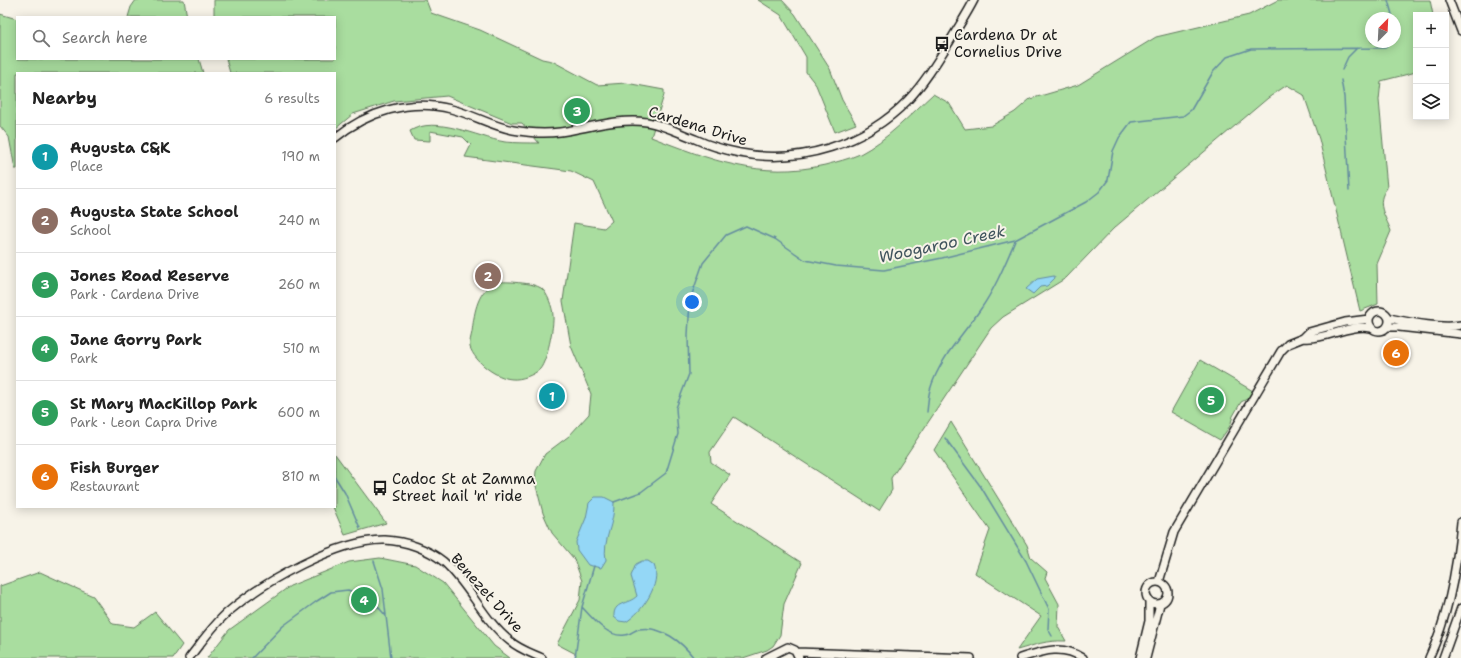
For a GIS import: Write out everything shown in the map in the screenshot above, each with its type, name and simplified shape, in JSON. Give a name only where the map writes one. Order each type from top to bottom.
[{"type":"street","name":"Cardena Drive","points":[[336,137],[357,122],[378,112],[404,107],[428,106],[451,109],[489,124],[521,131],[560,132],[615,122],[645,122],[674,130],[712,146],[743,154],[769,156],[804,154],[826,148],[858,136],[884,120],[898,109],[926,79],[974,0]]},
{"type":"street","points":[[1448,0],[1461,31]]},
{"type":"street","points":[[1159,582],[1174,532],[1269,369],[1284,347],[1304,338],[1309,332],[1345,322],[1369,319],[1378,311],[1384,313],[1389,318],[1406,322],[1451,326],[1461,325]]},
{"type":"street","points":[[1388,327],[1389,318]]},
{"type":"street","points":[[1369,319],[1371,328]]},
{"type":"street","points":[[1304,338],[1312,339],[1355,327],[1371,328],[1380,332],[1388,327],[1399,327],[1461,334]]},
{"type":"street","points":[[1429,658],[1448,608],[1454,579],[1461,522]]},
{"type":"street","name":"Benezet Drive","points":[[189,658],[228,613],[260,589],[310,562],[347,547],[371,541],[384,540],[399,541],[414,546],[443,562],[455,574],[510,641],[542,658]]},
{"type":"street","points":[[1153,582],[1163,583],[1168,591],[1165,601],[1160,604],[1154,604],[1149,601],[1146,596],[1148,585],[1153,582]]},
{"type":"street","points":[[1140,658],[1149,621],[1149,601]]},
{"type":"street","points":[[1146,658],[1160,604]]},
{"type":"street","points":[[1443,658],[1461,608]]},
{"type":"street","points":[[766,658],[778,655],[783,649],[788,647],[798,655],[972,658]]},
{"type":"street","points":[[1020,658],[1058,648],[1071,651],[1084,658]]},
{"type":"green space","points":[[136,0],[184,0],[187,16],[128,16],[131,7]]},
{"type":"green space","points":[[214,0],[426,0],[431,13],[480,30],[542,59],[552,61],[597,85],[626,83],[664,90],[664,95],[651,137],[715,160],[757,169],[779,170],[801,169],[825,165],[860,154],[880,142],[933,94],[949,103],[965,129],[991,126],[1015,112],[1030,99],[1078,85],[1156,37],[1249,15],[1278,0],[1430,0],[1432,12],[1413,12],[1413,73],[1381,81],[1379,100],[1387,188],[1383,193],[1381,204],[1391,231],[1377,264],[1378,304],[1360,311],[1319,139],[1304,95],[1287,85],[1268,98],[1114,228],[1066,278],[1003,317],[991,328],[891,478],[892,490],[879,511],[734,417],[710,452],[711,462],[730,475],[711,504],[802,563],[784,604],[780,635],[773,646],[767,650],[743,658],[575,658],[576,654],[557,644],[580,600],[582,581],[574,559],[552,533],[543,513],[535,482],[536,471],[545,454],[569,436],[589,414],[591,394],[571,346],[563,301],[574,223],[604,228],[612,221],[594,182],[571,171],[465,157],[471,145],[463,137],[430,131],[430,141],[414,140],[410,131],[420,127],[432,125],[444,126],[505,142],[539,143],[522,123],[512,123],[447,96],[394,101],[353,114],[336,128],[336,72],[230,72],[226,60],[336,60],[336,16],[214,16]]},
{"type":"green space","points":[[758,0],[782,0],[795,14],[830,69],[842,100],[856,124],[835,132],[816,85],[806,72],[806,57],[781,15]]},
{"type":"green space","points":[[0,14],[16,19],[16,60],[199,60],[203,72],[16,72],[16,169],[9,137],[0,126]]},
{"type":"green space","points":[[511,282],[530,284],[541,288],[549,300],[553,316],[550,343],[543,365],[540,369],[527,377],[516,379],[499,376],[487,368],[476,358],[470,347],[475,312],[479,299],[487,288],[495,283]]},
{"type":"green space","points":[[1200,360],[1253,391],[1249,398],[1241,402],[1233,416],[1230,426],[1220,440],[1171,412]]},
{"type":"green space","points":[[951,422],[1027,545],[1031,558],[1047,572],[1045,578],[1059,604],[1058,627],[1066,641],[1046,642],[1017,650],[1041,616],[975,573],[990,530],[934,450]]},
{"type":"green space","points":[[336,455],[386,523],[345,535],[333,508],[336,508]]},
{"type":"green space","points":[[380,558],[415,565],[443,583],[494,646],[510,658],[207,658],[229,630],[290,586],[349,562]]},
{"type":"green space","points":[[40,572],[93,596],[113,624],[134,627],[155,612],[182,645],[173,658],[0,658],[0,586]]},
{"type":"water","points":[[1054,276],[1055,278],[1047,286],[1040,287],[1033,294],[1026,289],[1037,279]]},
{"type":"water","points":[[595,497],[604,497],[614,502],[613,518],[605,553],[606,560],[601,568],[588,565],[577,550],[576,542],[586,518],[589,503]]},
{"type":"water","points":[[642,561],[648,561],[654,565],[656,572],[653,589],[644,605],[638,612],[626,622],[619,621],[614,617],[614,612],[618,606],[637,596],[631,576],[636,564]]},
{"type":"waterway","name":"Woogaroo Creek","points":[[1388,0],[1391,12]]},
{"type":"waterway","points":[[1342,70],[1348,57],[1357,48]]},
{"type":"waterway","name":"Woogaroo Creek","points":[[614,502],[641,492],[666,473],[678,434],[676,408],[689,374],[688,335],[690,300],[703,263],[726,235],[746,226],[775,239],[805,260],[836,266],[884,270],[942,258],[1015,240],[1086,202],[1099,192],[1108,180],[1113,151],[1119,138],[1131,122],[1183,116],[1191,110],[1213,72],[1227,57],[1251,49],[1385,48]]},
{"type":"waterway","points":[[1341,80],[1344,97],[1349,191]]},
{"type":"waterway","points":[[927,412],[930,390],[939,368],[990,294],[1015,241]]},
{"type":"waterway","points":[[945,438],[981,487],[1026,561],[1049,609],[1048,629],[1052,636]]},
{"type":"waterway","points":[[336,479],[345,493],[360,528]]},
{"type":"waterway","points":[[374,561],[383,589],[386,615]]},
{"type":"waterway","name":"Woogaroo Creek","points":[[575,658],[582,607],[594,566]]},
{"type":"waterway","name":"Woogaroo Creek","points":[[252,658],[283,626],[317,601],[331,592],[348,590],[372,600],[386,616],[391,658]]},
{"type":"waterway","points":[[582,607],[601,626],[613,633],[625,635],[635,630],[647,628],[663,632],[683,646],[694,658]]},
{"type":"place","name":"Cardena Dr at Cornelius Drive","points":[[942,44]]},
{"type":"place","name":"Jones Road Reserve","points":[[577,111]]},
{"type":"place","name":"Augusta State School","points":[[488,276]]},
{"type":"place","name":"Fish Burger","points":[[1396,353]]},
{"type":"place","name":"Augusta C&K","points":[[552,396]]},
{"type":"place","name":"St Mary MacKillop Park","points":[[1211,400]]},
{"type":"place","name":"Cadoc St at Zamma Street hail 'n' ride","points":[[380,488]]},
{"type":"place","name":"Jane Gorry Park","points":[[364,600]]}]
